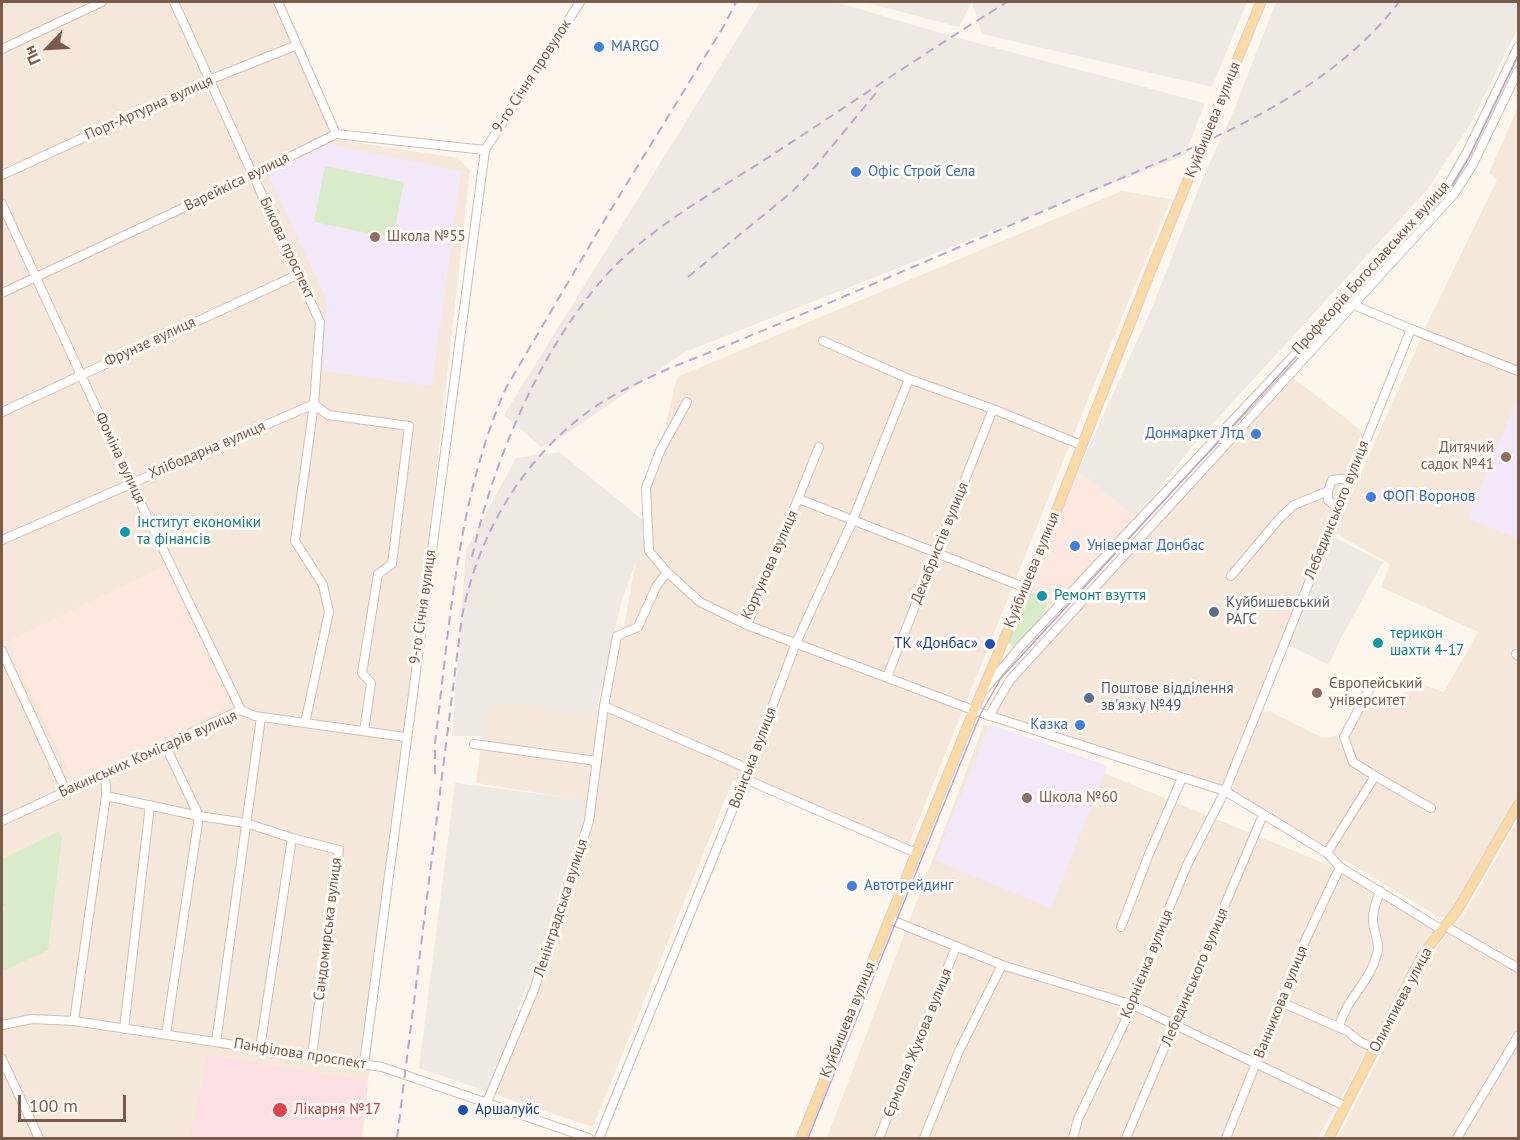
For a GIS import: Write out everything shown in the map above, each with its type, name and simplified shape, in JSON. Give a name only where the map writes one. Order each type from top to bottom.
[{"type":"main road","name":"Куйбишева вулиця","points":[[801,1138],[974,710],[1026,588],[1261,2]]},
{"type":"main road","name":"Олимпиева улица","points":[[1329,1138],[1423,954],[1457,911],[1518,805]]},
{"type":"street","points":[[2,49],[102,2]]},
{"type":"street","name":"Бикова проспект","points":[[174,2],[320,322],[314,404],[296,541],[323,585],[329,612],[306,723]]},
{"type":"street","points":[[278,2],[336,134],[484,150]]},
{"type":"street","name":"9-го Січня провулок","points":[[484,150],[580,2]]},
{"type":"street","name":"Порт-Артурна вулиця","points":[[2,175],[209,80],[297,45]]},
{"type":"street","name":"Професорів Богославських вулиця","points":[[989,716],[1010,680],[1231,438],[1446,189],[1467,152],[1518,47]]},
{"type":"street","name":"Професорів Богославських вулиця","points":[[981,693],[1019,648],[1214,439],[1454,194],[1472,166],[1518,71]]},
{"type":"street","name":"Варейкіса вулиця","points":[[2,292],[336,134]]},
{"type":"street","name":"9-го Січня вулиця","points":[[364,1064],[405,737],[484,150]]},
{"type":"street","name":"Фоміна вулиця","points":[[2,204],[131,483],[241,710]]},
{"type":"street","name":"Фрунзе вулиця","points":[[2,412],[299,274]]},
{"type":"street","points":[[1349,302],[1411,329],[1518,369]]},
{"type":"street","name":"Лебединського вулиця","points":[[1225,791],[1411,329]]},
{"type":"street","points":[[823,341],[909,379],[993,409],[1082,445]]},
{"type":"street","name":"Воїнська вулиця","points":[[599,1138],[749,769],[796,643],[852,522],[909,379]]},
{"type":"street","name":"Кортунова вулиця","points":[[687,402],[660,451],[646,488],[649,551],[667,572],[700,602],[747,625],[819,447]]},
{"type":"street","points":[[314,404],[328,415],[409,426],[392,564],[378,574],[362,673],[371,682],[364,731]]},
{"type":"street","name":"Хлібодарна вулиця","points":[[2,540],[314,404]]},
{"type":"street","name":"Декабристів вулиця","points":[[887,677],[993,409]]},
{"type":"street","points":[[1214,439],[1231,438]]},
{"type":"street","points":[[1338,508],[1328,500],[1332,480],[1350,478]]},
{"type":"street","points":[[1231,576],[1279,519],[1294,505],[1328,491]]},
{"type":"street","points":[[799,500],[1026,588]]},
{"type":"street","name":"Ленінградська вулиця","points":[[487,1102],[534,990],[590,821],[604,706],[617,636],[638,627],[656,587],[667,572]]},
{"type":"street","points":[[747,625],[989,716],[1225,791],[1327,853],[1340,867],[1518,968]]},
{"type":"street","points":[[2,651],[66,791]]},
{"type":"street","points":[[1369,690],[1344,737],[1353,762],[1431,808]]},
{"type":"street","points":[[604,706],[749,769]]},
{"type":"street","name":"Бакинських Комісарів вулиця","points":[[2,821],[241,710],[261,717],[405,737]]},
{"type":"street","points":[[216,1042],[261,717]]},
{"type":"street","points":[[474,744],[596,761]]},
{"type":"street","points":[[165,745],[199,816],[166,1034]]},
{"type":"street","points":[[74,1021],[106,796],[103,774]]},
{"type":"street","points":[[1327,853],[1375,776]]},
{"type":"street","points":[[1121,927],[1182,778]]},
{"type":"street","points":[[745,779],[916,853]]},
{"type":"street","name":"Корнієнка вулиця","points":[[1073,1138],[1078,1119],[1133,1005],[1155,942],[1183,876],[1225,791]]},
{"type":"street","name":"Сандомирська вулиця","points":[[106,796],[199,816],[246,823],[339,850],[312,1056]]},
{"type":"street","points":[[124,1029],[150,805]]},
{"type":"street","name":"Лебединського вулиця","points":[[1126,1138],[1263,815]]},
{"type":"street","points":[[260,1048],[292,838]]},
{"type":"street","name":"Ванникова вулиця","points":[[1226,1138],[1305,941],[1340,867]]},
{"type":"street","points":[[1339,1028],[1349,1001],[1359,991],[1377,955],[1379,942],[1372,919],[1380,891]]},
{"type":"street","points":[[889,919],[1002,964],[1133,1005],[1345,1106]]},
{"type":"street","name":"Єрмолая Жукова вулиця","points":[[879,1138],[956,947]]},
{"type":"street","points":[[924,1138],[959,1051],[1002,964]]},
{"type":"street","points":[[1281,1002],[1339,1028],[1374,1048]]},
{"type":"street","name":"Панфілова проспект","points":[[2,1025],[32,1019],[74,1021],[382,1066],[589,1138]]},
{"type":"street","points":[[1457,1138],[1518,1036]]},
{"type":"street","points":[[2,1059],[39,1138]]},
{"type":"shaded area","points":[[2,2],[274,2],[334,139],[458,158],[470,170],[362,1138],[2,1138]]},
{"type":"shaded area","points":[[760,2],[835,2],[958,38],[1205,103],[1185,155],[685,352],[568,433],[541,447],[504,415]]},
{"type":"shaded area","points":[[864,2],[972,2],[959,27]]},
{"type":"shaded area","points":[[972,2],[1247,2],[1212,87],[982,34]]},
{"type":"shaded area","points":[[1276,2],[1518,2],[1518,28],[1471,123],[1427,190],[1194,444],[1136,518],[1078,471],[1152,308]]},
{"type":"shaded area","points":[[1518,107],[1518,798],[1459,905],[1448,917],[1439,917],[1231,792],[1261,713],[1269,711],[1323,738],[1346,734],[1365,696],[1400,695],[1424,685],[1444,692],[1478,632],[1381,587],[1390,564],[1335,533],[1427,324],[1497,180],[1489,173]]},
{"type":"shaded area","name":"Школа №55","points":[[329,144],[461,171],[432,386],[323,371],[327,300],[268,174]]},
{"type":"shaded area","points":[[1122,191],[1171,199],[909,844],[733,780],[593,1127],[496,1095],[582,800],[476,783],[488,696],[609,709],[642,526],[677,377]]},
{"type":"shaded area","points":[[1293,378],[1361,430],[1363,437],[1225,783],[1217,786],[993,712],[1010,680]]},
{"type":"shaded area","name":"Дитячий садок №41","points":[[1518,397],[1518,539],[1468,518]]},
{"type":"shaded area","points":[[559,452],[649,525],[621,603],[595,716],[491,701],[487,736],[452,736],[466,550],[516,458]]},
{"type":"shaded area","points":[[1078,471],[1136,518],[1045,614],[1047,605],[1030,591]]},
{"type":"shaded area","points":[[1331,536],[1383,562],[1340,640],[1329,665],[1284,643]]},
{"type":"shaded area","points":[[168,564],[236,704],[74,782],[7,642]]},
{"type":"shaded area","points":[[984,724],[1331,866],[1438,927],[1318,1138],[827,1138]]},
{"type":"shaded area","name":"Школа №60","points":[[990,724],[1107,766],[1051,908],[935,860]]},
{"type":"shaded area","points":[[455,783],[587,800],[581,831],[506,1045],[486,1091],[419,1068]]},
{"type":"shaded area","points":[[1518,820],[1518,1138],[1338,1138],[1433,952],[1467,910]]},
{"type":"shaded area","name":"Лікарня №17","points":[[208,1055],[368,1081],[362,1138],[189,1138]]},
{"type":"green space","points":[[325,166],[404,182],[393,238],[314,222]]},
{"type":"green space","points":[[1030,591],[1045,600],[1047,606],[1045,612],[1014,648],[1008,643]]},
{"type":"green space","points":[[59,831],[62,837],[48,950],[4,971],[2,913],[6,910],[2,902],[2,859]]},
{"type":"tram line","points":[[808,1138],[981,713],[1001,678],[1449,190],[1469,157],[1518,55]]},
{"type":"railway","points":[[435,774],[435,743],[458,562],[476,473],[489,430],[506,388],[610,211],[725,24],[736,2]]},
{"type":"railway","points":[[472,557],[493,481],[524,404],[564,331],[587,298],[612,269],[669,221],[1007,2]]},
{"type":"railway","points":[[397,1138],[462,616],[470,585],[492,526],[525,474],[545,450],[593,408],[650,377],[1172,157],[1244,123],[1313,82],[1344,58],[1373,32],[1399,2]]},
{"type":"railway","points":[[688,277],[793,191],[876,93]]},
{"type":"place","name":"MARGO","points":[[599,47]]},
{"type":"place","name":"Офіс Строй Села","points":[[856,172]]},
{"type":"place","name":"Школа №55","points":[[375,237]]},
{"type":"place","name":"Донмаркет Лтд","points":[[1256,434]]},
{"type":"place","name":"Дитячий садок №41","points":[[1506,457]]},
{"type":"place","name":"ФОП Воронов","points":[[1371,497]]},
{"type":"place","name":"Інститут економіки та фінансів","points":[[125,532]]},
{"type":"place","name":"Універмаг Донбас","points":[[1075,546]]},
{"type":"place","name":"Ремонт взуття","points":[[1042,596]]},
{"type":"place","name":"Куйбишевський РАГС","points":[[1214,612]]},
{"type":"place","name":"терикон шахти 4-17","points":[[1378,643]]},
{"type":"place","name":"ТК «Донбас»","points":[[990,644]]},
{"type":"place","name":"Європейський університет","points":[[1317,693]]},
{"type":"place","name":"Поштове відділення зв'язку №49","points":[[1089,698]]},
{"type":"place","name":"Казка","points":[[1080,725]]},
{"type":"place","name":"Школа №60","points":[[1027,798]]},
{"type":"place","name":"Автотрейдинг","points":[[852,886]]},
{"type":"place","name":"Лікарня №17","points":[[280,1110]]},
{"type":"place","name":"Аршалуйс","points":[[463,1110]]}]
